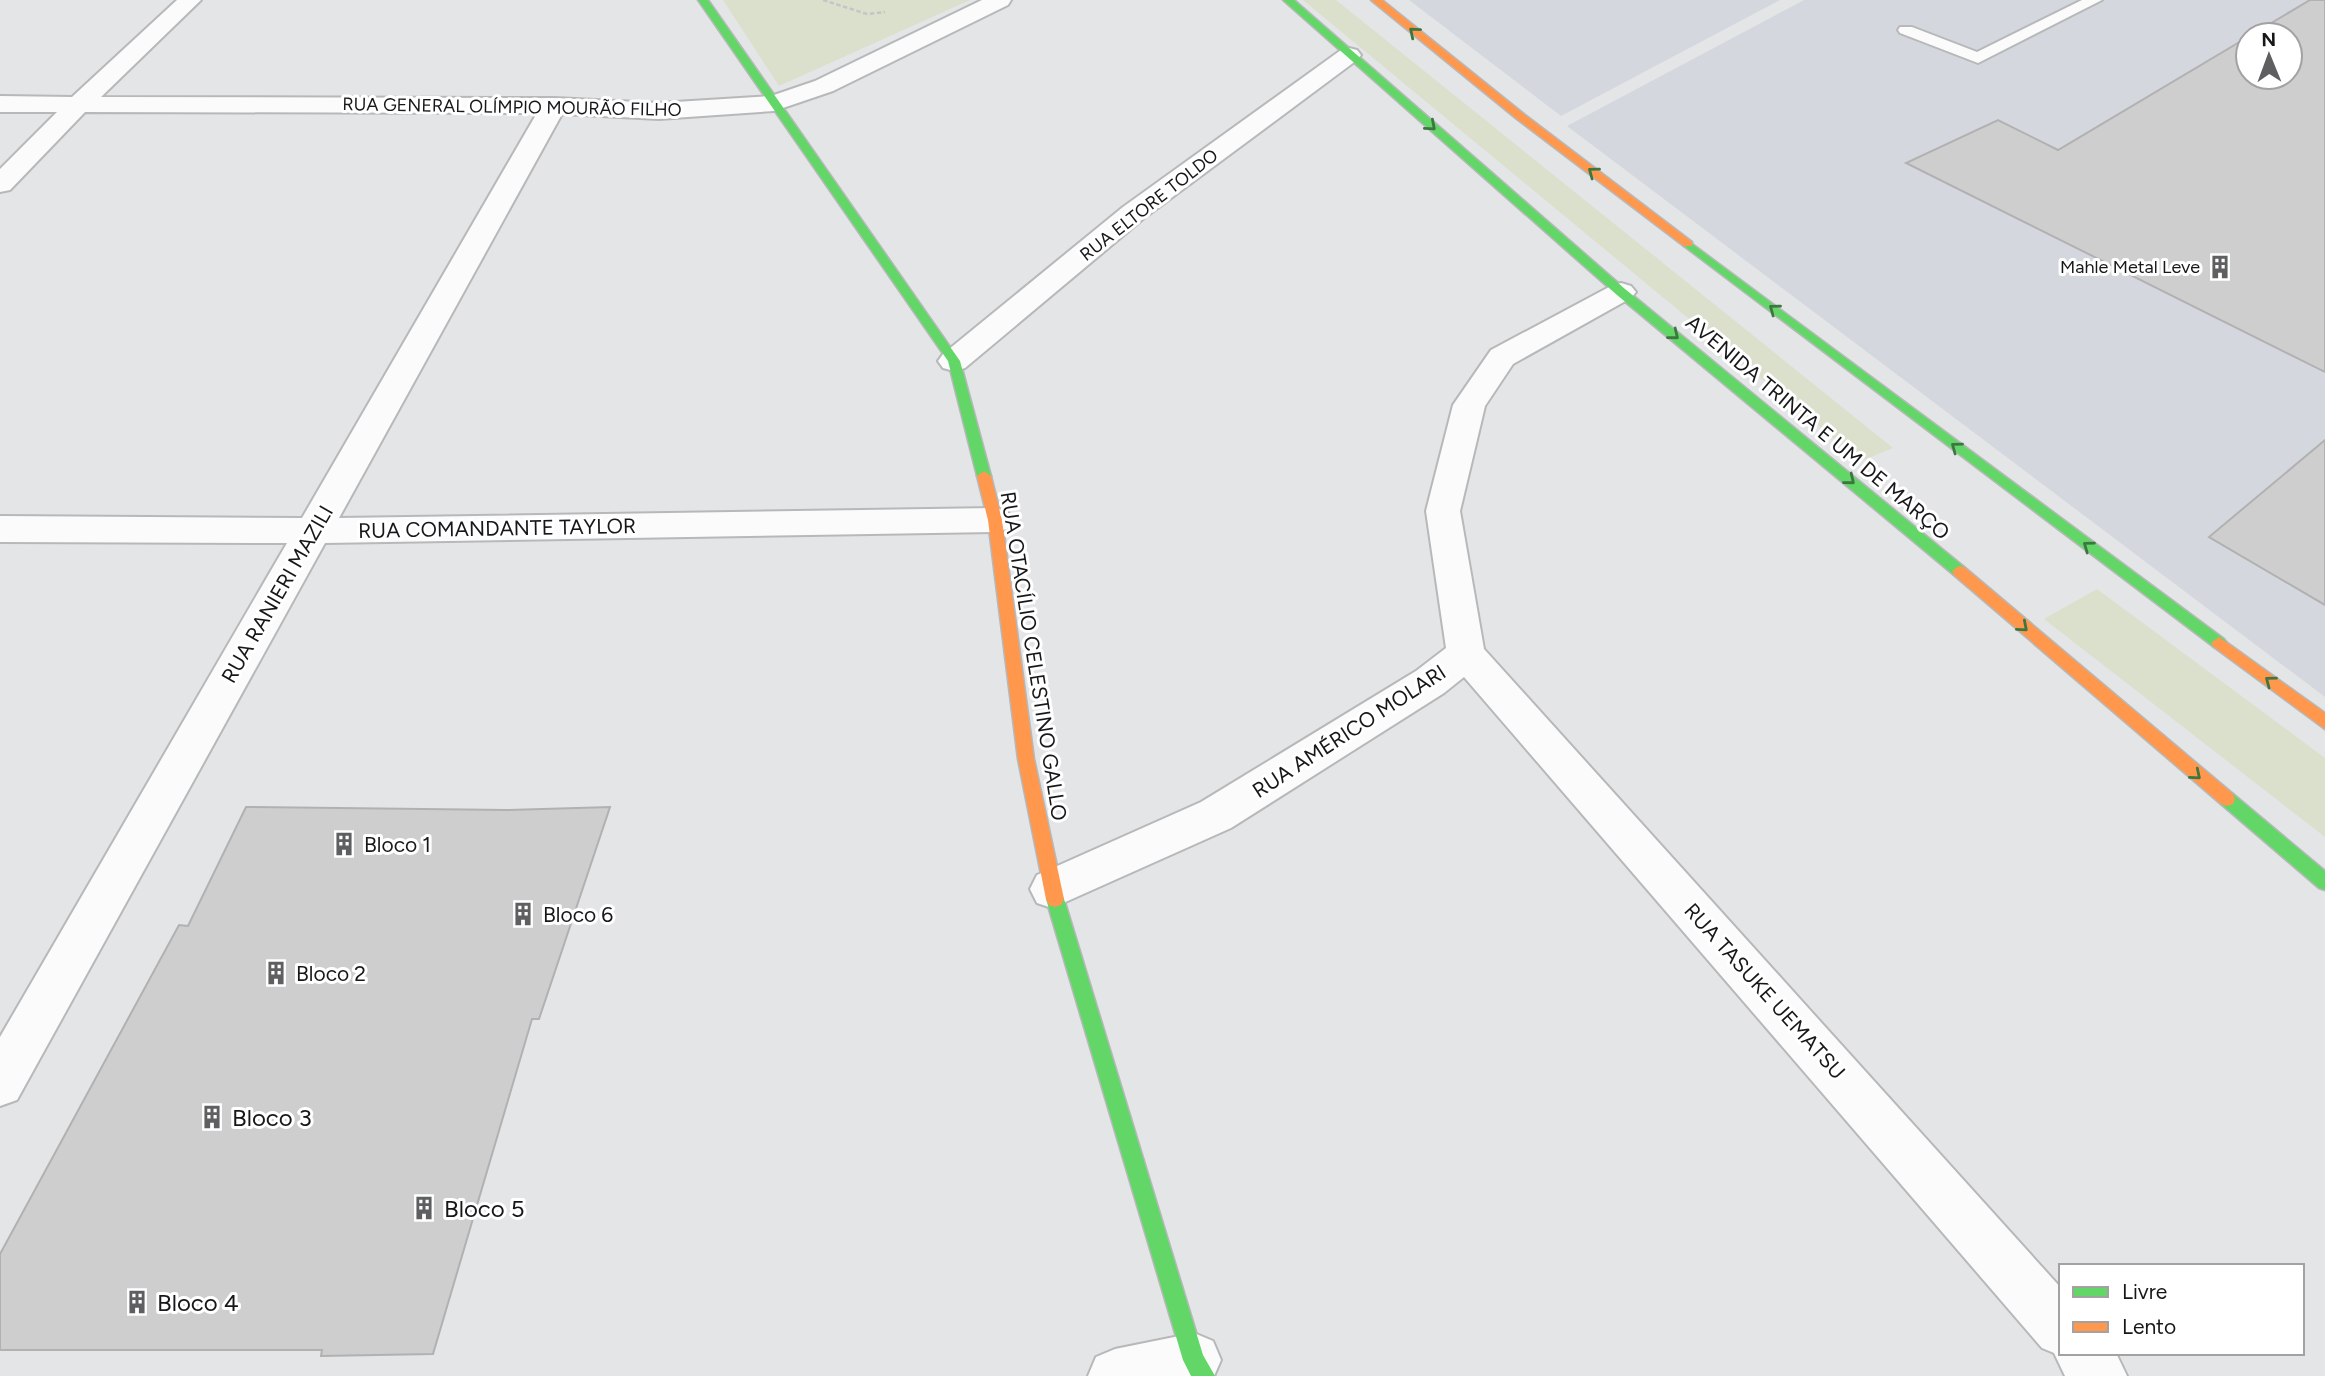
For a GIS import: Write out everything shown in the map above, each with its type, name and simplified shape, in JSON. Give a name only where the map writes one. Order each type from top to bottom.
[{"type":"main road","name":"RUA OTACÍLIO CELESTINO GALLO","points":[[703,0],[954,361],[995,520],[1026,759],[1052,889],[1199,1368]]},
{"type":"main road","name":"AVENIDA TRINTA E UM DE MARÇO","points":[[1288,0],[1622,292],[1921,539],[2325,882]]},
{"type":"main road","points":[[1376,0],[1532,125],[2010,488],[2325,722]]},
{"type":"street","points":[[0,184],[78,105],[190,0]]},
{"type":"street","name":"RUA GENERAL OLÍMPIO MOURÃO FILHO","points":[[0,104],[554,106],[659,111],[774,103],[824,86],[1000,0]]},
{"type":"street","name":"RUA ELTORE TOLDO","points":[[954,361],[1133,213],[1349,55]]},
{"type":"street","name":"RUA RANIERI MAZILI","points":[[0,1083],[554,106]]},
{"type":"street","name":"RUA AMÉRICO MOLARI","points":[[1052,889],[1216,815],[1420,689],[1466,654],[1443,512],[1469,405],[1502,357],[1622,292]]},
{"type":"street","name":"RUA COMANDANTE TAYLOR","points":[[0,529],[313,531],[995,520]]},
{"type":"street","name":"RUA TASUKE UEMATSU","points":[[1466,654],[2059,1327]]},
{"type":"street","points":[[2083,1355],[2100,1376]]},
{"type":"street","points":[[1115,1376],[1199,1368]]},
{"type":"lane","points":[[1906,30],[1978,58],[2094,0]]},
{"type":"path","points":[[823,0],[867,14],[894,10]]},
{"type":"shaded area","points":[[1409,0],[1780,0],[1561,116]]},
{"type":"shaded area","points":[[1804,0],[2325,0],[2325,697],[1567,126]]},
{"type":"green space","points":[[723,0],[970,0],[779,86]]},
{"type":"green space","points":[[1303,0],[1336,0],[1893,448],[1861,461]]},
{"type":"green space","points":[[2097,589],[2325,758],[2325,837],[2044,619]]},
{"type":"building","name":"Mahle Metal Leve","points":[[2310,0],[2325,0],[2325,372],[1906,163],[1998,120],[2058,150],[2234,45],[2234,91],[2304,91],[2304,21],[2275,21]]},
{"type":"building","points":[[2325,440],[2325,605],[2209,537]]},
{"type":"building","points":[[246,807],[508,810],[610,807],[539,1019],[532,1019],[433,1354],[321,1356],[322,1350],[0,1350],[0,1254],[179,925],[188,926]]},
{"type":"traffic: fast","points":[[703,0],[954,361],[984,476]]},
{"type":"traffic: fast","points":[[1288,0],[1621,292],[1959,571]]},
{"type":"traffic: fast","points":[[1688,244],[2219,643]]},
{"type":"traffic: fast","points":[[2227,799],[2325,882]]},
{"type":"traffic: fast","points":[[1055,899],[1194,1360],[1204,1376]]},
{"type":"traffic: slow","points":[[1376,0],[1521,117],[1688,244]]},
{"type":"traffic: slow","points":[[984,476],[995,520],[1026,759],[1055,899]]},
{"type":"traffic: slow","points":[[1959,571],[2227,799]]},
{"type":"traffic: slow","points":[[2219,643],[2325,722]]},
{"type":"place","name":"Mahle Metal Leve","points":[[2220,267]]},
{"type":"place","name":"Bloco 1","points":[[344,844]]},
{"type":"place","name":"Bloco 6","points":[[523,914]]},
{"type":"place","name":"Bloco 2","points":[[276,973]]},
{"type":"place","name":"Bloco 3","points":[[212,1117]]},
{"type":"place","name":"Bloco 5","points":[[424,1208]]},
{"type":"place","name":"Bloco 4","points":[[137,1302]]}]
